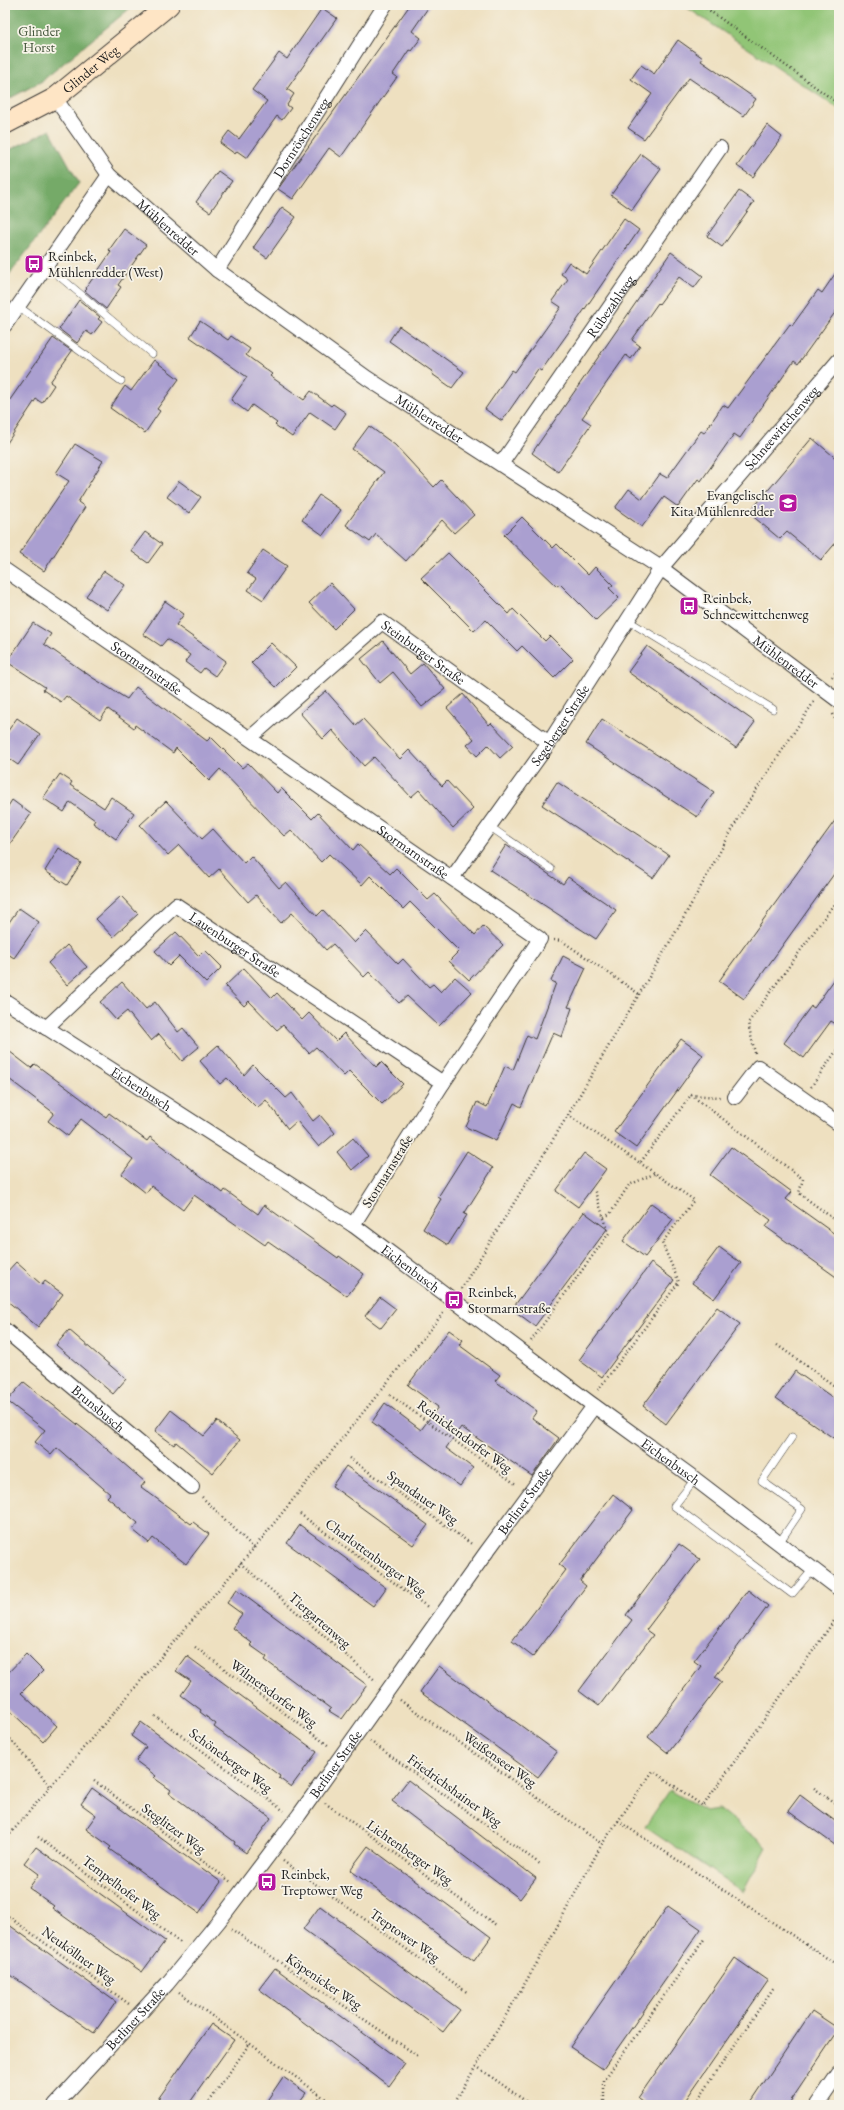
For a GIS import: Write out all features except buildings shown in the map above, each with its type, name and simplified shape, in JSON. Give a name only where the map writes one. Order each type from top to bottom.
[{"type":"main road","name":"Glinder Weg","points":[[5,124],[55,98],[169,5]]},
{"type":"street","name":"Dornröschenweg","points":[[217,270],[385,5]]},
{"type":"street","name":"Mühlenredder","points":[[55,98],[109,175],[217,270],[367,378],[661,568],[839,701]]},
{"type":"street","name":"Rübezahlweg","points":[[501,464],[720,148]]},
{"type":"street","points":[[5,325],[109,175]]},
{"type":"street","name":"Schneewittchenweg","points":[[661,568],[839,360]]},
{"type":"street","name":"Segeberger Straße","points":[[452,878],[549,743],[661,568]]},
{"type":"street","name":"Stormarnstraße","points":[[5,570],[540,939],[443,1082],[353,1225]]},
{"type":"street","name":"Steinburger Straße","points":[[250,738],[382,622],[549,743]]},
{"type":"street","name":"Lauenburger Straße","points":[[46,1028],[176,905],[443,1082]]},
{"type":"street","name":"Eichenbusch","points":[[5,1000],[46,1028],[353,1225],[591,1404],[695,1479],[839,1589]]},
{"type":"street","points":[[735,1097],[758,1067],[839,1124]]},
{"type":"street","name":"Brunsbusch","points":[[5,1330],[192,1487]]},
{"type":"street","name":"Berliner Straße","points":[[55,2105],[167,1984],[194,1953],[243,1891],[529,1494],[591,1404]]},
{"type":"street","points":[[817,2105],[839,2073]]},
{"type":"lane","points":[[47,266],[152,354]]},
{"type":"lane","points":[[18,306],[122,381]]},
{"type":"lane","points":[[627,620],[772,709]]},
{"type":"lane","points":[[489,826],[552,868]]},
{"type":"lane","points":[[779,1543],[802,1509],[762,1481],[792,1437]]},
{"type":"lane","points":[[695,1479],[674,1506],[792,1594],[813,1570]]},
{"type":"path","points":[[708,5],[706,8],[839,104]]},
{"type":"path","points":[[5,1840],[254,1548],[454,1300],[568,1115],[639,994],[742,812],[823,688],[839,668]]},
{"type":"path","points":[[758,1067],[748,1023],[838,899]]},
{"type":"path","points":[[540,939],[562,941],[639,994]]},
{"type":"path","points":[[802,1098],[839,1047]]},
{"type":"path","points":[[640,1162],[691,1095]]},
{"type":"path","points":[[691,1095],[735,1097]]},
{"type":"path","points":[[691,1095],[803,1179],[799,1193],[839,1223]]},
{"type":"path","points":[[568,1115],[640,1162],[694,1200],[662,1243],[679,1282],[591,1404]]},
{"type":"path","points":[[604,1217],[610,1214],[629,1185],[656,1174]]},
{"type":"path","points":[[523,1352],[609,1232],[594,1189]]},
{"type":"path","points":[[777,1345],[839,1389]]},
{"type":"path","name":"Reinickendorfer Weg","points":[[390,1395],[529,1494]]},
{"type":"path","name":"Spandauer Weg","points":[[349,1458],[485,1554]]},
{"type":"path","points":[[192,1487],[254,1548]]},
{"type":"path","name":"Charlottenburger Weg","points":[[300,1514],[440,1616]]},
{"type":"path","name":"Tiergartenweg","points":[[240,1563],[387,1691]]},
{"type":"path","points":[[453,2105],[541,1956],[602,1844],[653,1771],[703,1806],[839,1614]]},
{"type":"path","name":"Wilmersdorfer Weg","points":[[195,1647],[341,1755]]},
{"type":"path","name":"Weißenseer Weg","points":[[387,1691],[602,1844]]},
{"type":"path","name":"Schöneberger Weg","points":[[155,1716],[295,1820]]},
{"type":"path","name":"Friedrichshainer Weg","points":[[358,1732],[540,1864]]},
{"type":"path","points":[[5,1733],[50,1786]]},
{"type":"path","name":"Steglitzer Weg","points":[[94,1781],[243,1891]]},
{"type":"path","points":[[814,1788],[839,1806]]},
{"type":"path","name":"Lichtenberger Weg","points":[[313,1795],[496,1925]]},
{"type":"path","points":[[618,1821],[839,1966]]},
{"type":"path","name":"Tempelhofer Weg","points":[[38,1837],[194,1953]]},
{"type":"path","name":"Treptower Weg","points":[[271,1853],[468,1993]]},
{"type":"path","name":"Neuköllner Weg","points":[[5,1914],[141,2013]]},
{"type":"path","name":"Köpenicker Weg","points":[[220,1921],[418,2056]]},
{"type":"path","points":[[604,2105],[604,2080],[705,1938]]},
{"type":"path","points":[[167,1984],[334,2105]]},
{"type":"path","points":[[694,2105],[774,1987]]},
{"type":"path","points":[[207,2105],[250,2043]]},
{"type":"path","points":[[476,2066],[531,2105]]},
{"type":"path","points":[[314,2105],[321,2096]]},
{"type":"green space","name":"Glinder Horst","points":[[5,5],[134,5],[42,81],[5,101]]},
{"type":"green space","points":[[683,5],[839,5],[839,109]]},
{"type":"green space","points":[[50,130],[79,183],[5,280],[5,152]]},
{"type":"green space","points":[[670,1790],[705,1811],[719,1809],[767,1847],[743,1892],[645,1826]]},
{"type":"place","name":"Reinbek, Mühlenredder (West)","points":[[34,264]]},
{"type":"place","name":"Evangelische Kita Mühlenredder","points":[[788,503]]},
{"type":"place","name":"Reinbek, Schneewittchenweg","points":[[689,606]]},
{"type":"place","name":"Reinbek, Stormarnstraße","points":[[454,1300]]},
{"type":"place","name":"Reinbek, Treptower Weg","points":[[267,1882]]}]
